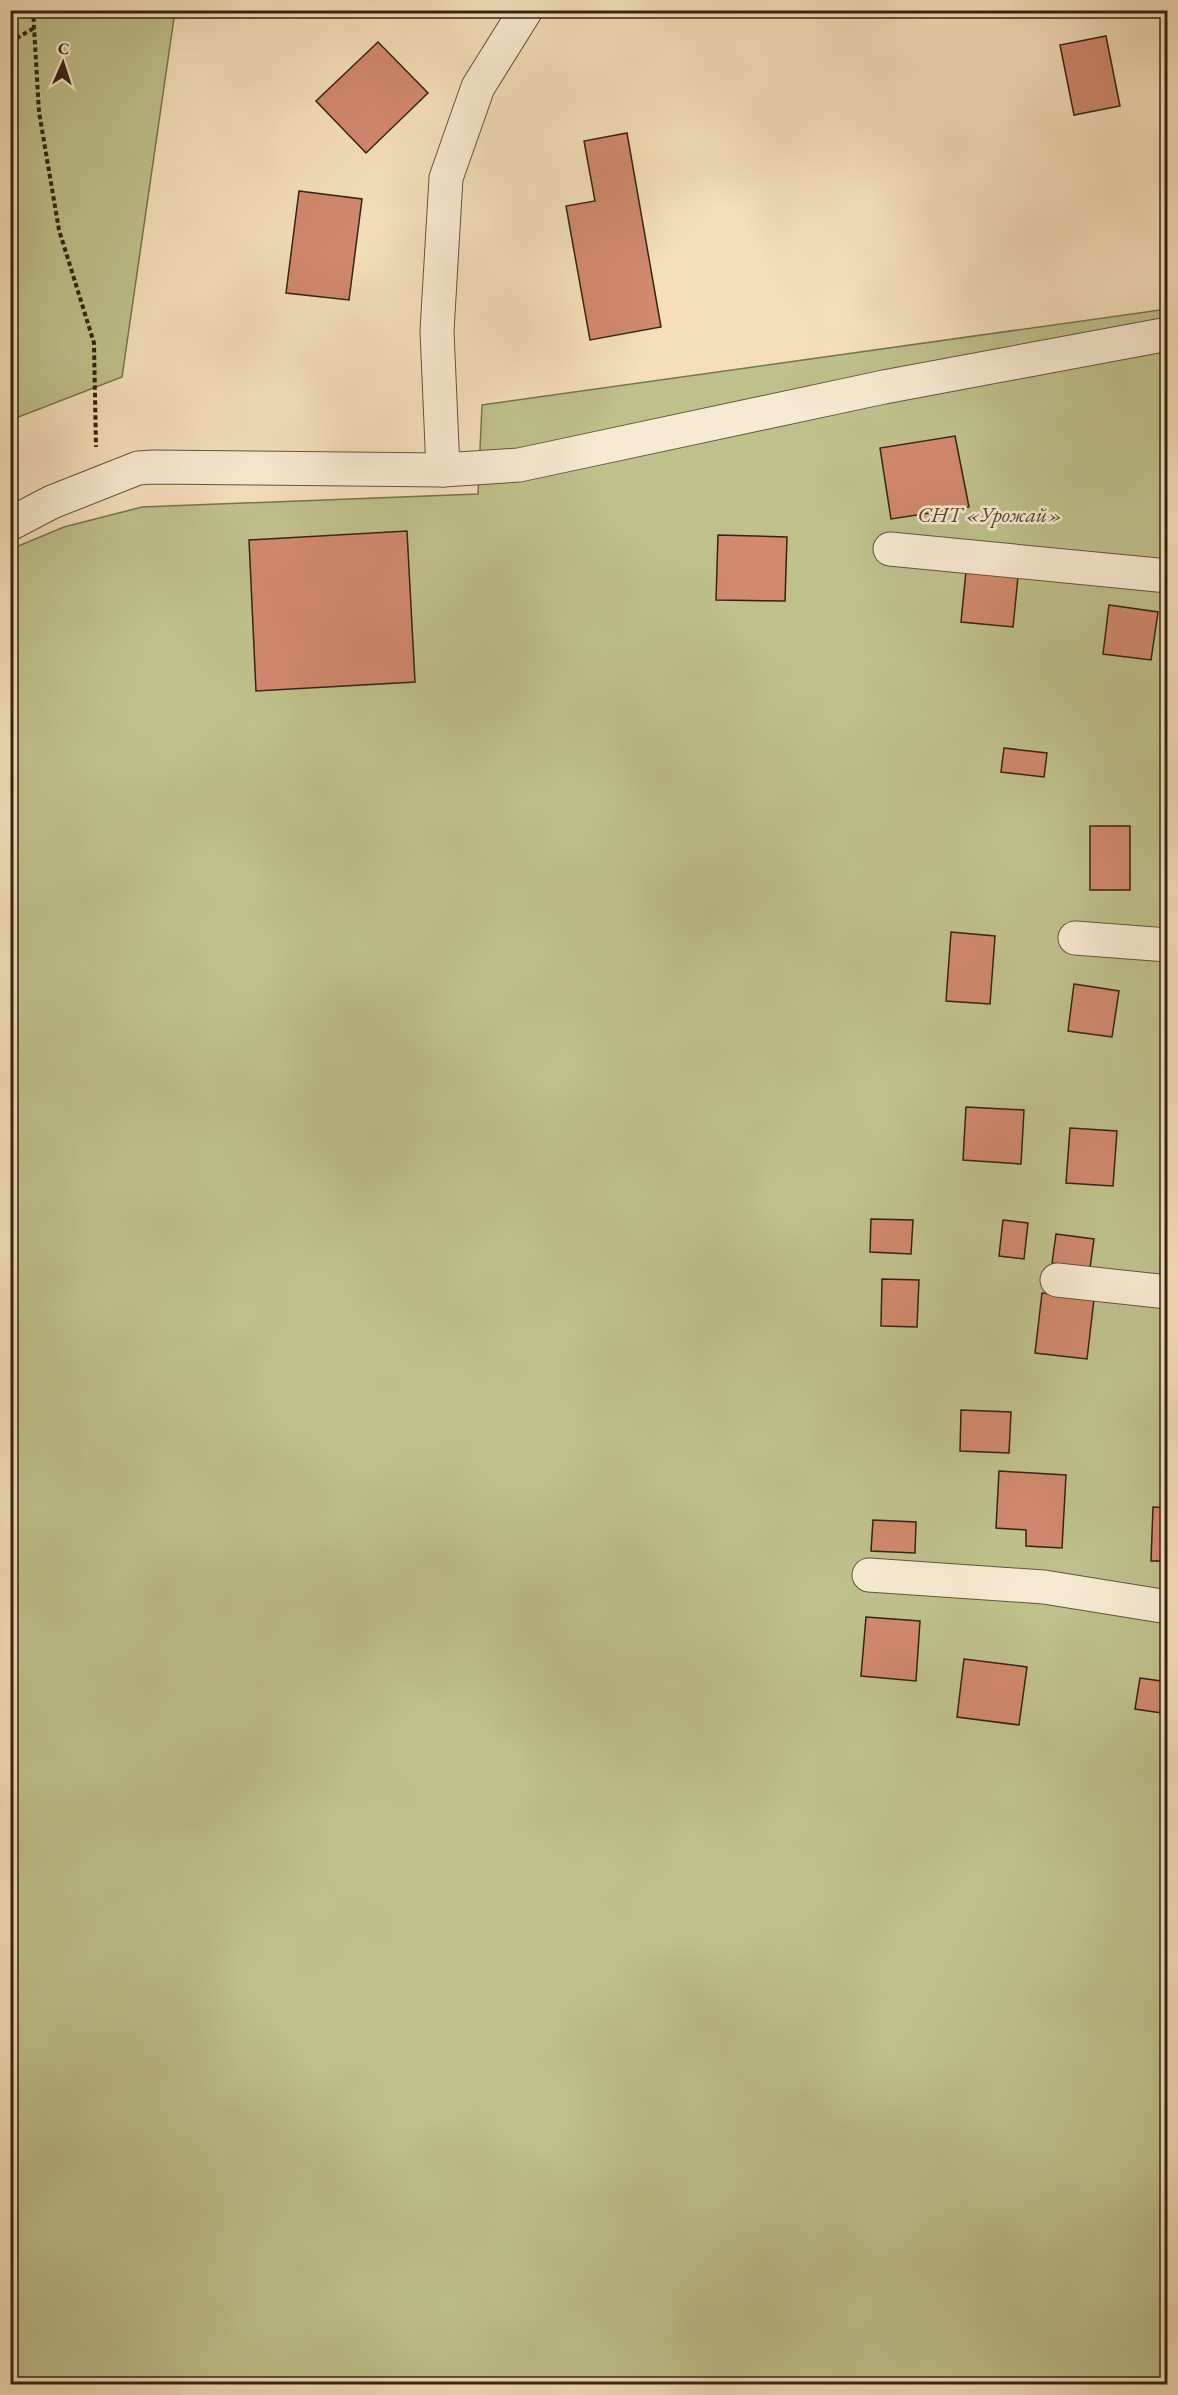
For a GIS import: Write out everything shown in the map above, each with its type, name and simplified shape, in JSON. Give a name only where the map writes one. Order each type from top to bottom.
[{"type":"street","points":[[442,470],[437,331],[446,178],[478,87],[526,10]]},
{"type":"street","points":[[10,524],[52,502],[138,468],[153,466],[442,470],[519,465],[884,387],[1167,333]]},
{"type":"street","points":[[891,549],[1167,576]]},
{"type":"street","points":[[1075,938],[1167,945]]},
{"type":"street","points":[[1057,1280],[1167,1292]]},
{"type":"street","points":[[869,1575],[1044,1587],[1167,1607]]},
{"type":"path","points":[[33,10],[39,111],[59,230],[94,344],[98,484]]},
{"type":"path","points":[[10,42],[34,28]]},
{"type":"green space","points":[[11,10],[175,11],[122,377],[11,420]]},
{"type":"green space","name":"СНТ «Урожай»","points":[[1167,309],[1167,2384],[11,2384],[11,549],[64,527],[142,507],[478,494],[482,405]]},
{"type":"building","points":[[1106,36],[1120,106],[1074,115],[1060,45]]},
{"type":"building","points":[[378,42],[428,93],[366,153],[316,101]]},
{"type":"building","points":[[627,133],[661,327],[590,340],[566,206],[595,201],[584,141]]},
{"type":"building","points":[[299,191],[362,199],[349,300],[286,293]]},
{"type":"building","points":[[955,436],[969,507],[891,519],[880,448]]},
{"type":"building","points":[[407,531],[415,682],[256,691],[249,540]]},
{"type":"building","points":[[718,535],[787,537],[785,601],[716,600]]},
{"type":"building","points":[[967,561],[1019,567],[1013,627],[961,622]]},
{"type":"building","points":[[1109,605],[1158,612],[1151,660],[1103,654]]},
{"type":"building","points":[[1004,748],[1047,753],[1044,777],[1001,772]]},
{"type":"building","points":[[1090,826],[1130,826],[1130,890],[1090,890]]},
{"type":"building","points":[[951,932],[995,936],[990,1004],[946,1001]]},
{"type":"building","points":[[1074,984],[1119,991],[1112,1037],[1068,1031]]},
{"type":"building","points":[[966,1107],[1024,1110],[1021,1164],[963,1160]]},
{"type":"building","points":[[1070,1128],[1117,1131],[1113,1186],[1066,1183]]},
{"type":"building","points":[[871,1219],[913,1220],[911,1254],[870,1252]]},
{"type":"building","points":[[1003,1220],[1028,1223],[1024,1259],[999,1256]]},
{"type":"building","points":[[1056,1234],[1094,1239],[1090,1268],[1052,1263]]},
{"type":"building","points":[[882,1279],[919,1280],[917,1327],[881,1326]]},
{"type":"building","points":[[1042,1293],[1094,1299],[1087,1359],[1035,1353]]},
{"type":"building","points":[[961,1410],[1011,1412],[1009,1453],[960,1451]]},
{"type":"building","points":[[999,1471],[1066,1475],[1062,1548],[1026,1546],[1026,1530],[996,1528]]},
{"type":"building","points":[[1153,1507],[1168,1508],[1168,1561],[1151,1561]]},
{"type":"building","points":[[873,1520],[916,1522],[915,1553],[871,1551]]},
{"type":"building","points":[[866,1617],[920,1621],[916,1681],[861,1676]]},
{"type":"building","points":[[964,1659],[1027,1667],[1019,1725],[957,1717]]},
{"type":"building","points":[[1140,1678],[1168,1682],[1168,1714],[1135,1709]]}]
